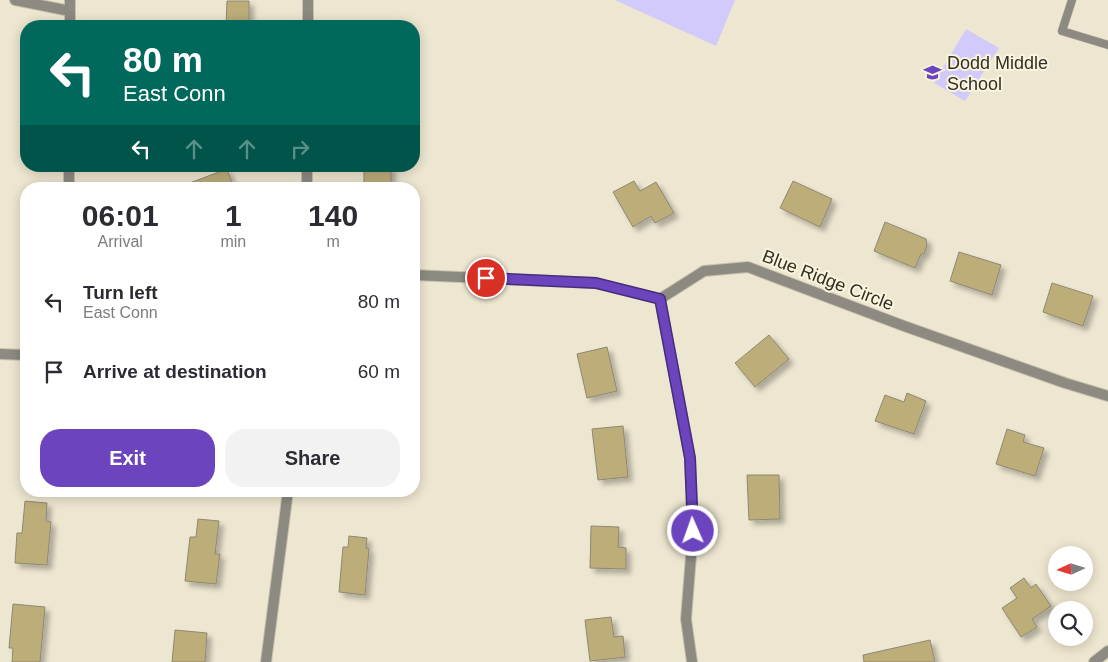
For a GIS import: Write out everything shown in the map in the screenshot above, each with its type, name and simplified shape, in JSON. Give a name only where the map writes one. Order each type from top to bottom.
[{"type":"street","points":[[15,0],[70,11]]},
{"type":"street","points":[[70,0],[70,20]]},
{"type":"street","points":[[308,0],[308,20]]},
{"type":"street","name":"Blue Ridge Circle","points":[[660,299],[704,271],[748,267],[1038,374],[1108,396]]},
{"type":"street","points":[[420,275],[596,283],[660,299],[690,458],[693,531],[686,619],[692,662]]},
{"type":"street","points":[[0,354],[20,355]]},
{"type":"street","points":[[266,662],[287,497]]},
{"type":"street","points":[[1094,662],[1108,651]]},
{"type":"lane","points":[[1072,0],[1062,31],[1108,44]]},
{"type":"shaded area","points":[[615,0],[735,0],[716,46]]},
{"type":"shaded area","points":[[966,29],[999,48],[965,101],[934,83]]},
{"type":"building","points":[[227,1],[249,1],[249,20],[226,20]]},
{"type":"building","points":[[219,172],[228,172],[232,182],[192,182]]},
{"type":"building","points":[[364,172],[391,172],[391,182],[364,182]]},
{"type":"building","points":[[634,181],[640,191],[656,182],[674,213],[655,223],[651,216],[633,227],[613,192]]},
{"type":"building","points":[[793,181],[832,199],[820,227],[780,208]]},
{"type":"building","points":[[885,222],[926,239],[927,245],[924,254],[921,254],[915,268],[874,251]]},
{"type":"building","points":[[959,252],[1001,265],[992,295],[950,281]]},
{"type":"building","points":[[1052,283],[1093,296],[1083,326],[1043,312]]},
{"type":"building","points":[[769,335],[789,359],[755,387],[735,363]]},
{"type":"building","points":[[607,347],[617,391],[587,398],[577,354]]},
{"type":"building","points":[[907,393],[926,401],[914,434],[875,421],[885,395],[904,402]]},
{"type":"building","points":[[623,426],[628,477],[598,480],[592,429]]},
{"type":"building","points":[[1007,429],[1025,435],[1023,442],[1044,448],[1035,476],[996,464]]},
{"type":"building","points":[[747,475],[779,475],[780,519],[749,520]]},
{"type":"building","points":[[25,501],[47,503],[46,521],[51,522],[47,565],[15,563],[17,533],[22,533]]},
{"type":"building","points":[[198,519],[219,521],[215,554],[220,554],[216,584],[185,581],[190,537],[196,537]]},
{"type":"building","points":[[591,526],[619,527],[618,547],[626,548],[626,569],[590,568]]},
{"type":"building","points":[[349,536],[367,538],[366,548],[369,549],[365,595],[339,592],[343,547],[348,547]]},
{"type":"building","points":[[1024,578],[1031,588],[1036,584],[1048,602],[1048,608],[1032,619],[1037,627],[1021,637],[1002,608],[1017,598],[1010,588]]},
{"type":"building","points":[[13,604],[45,607],[40,662],[12,662],[13,648],[9,648]]},
{"type":"building","points":[[611,617],[614,637],[623,636],[625,657],[590,661],[585,620]]},
{"type":"building","points":[[175,630],[207,633],[205,662],[172,662]]},
{"type":"building","points":[[930,640],[935,662],[864,662],[863,655]]},
{"type":"place","name":"Dodd Middle School","points":[[933,73]]},
{"type":"route","points":[[486,278],[596,283],[660,299],[690,458],[693,531]]}]
